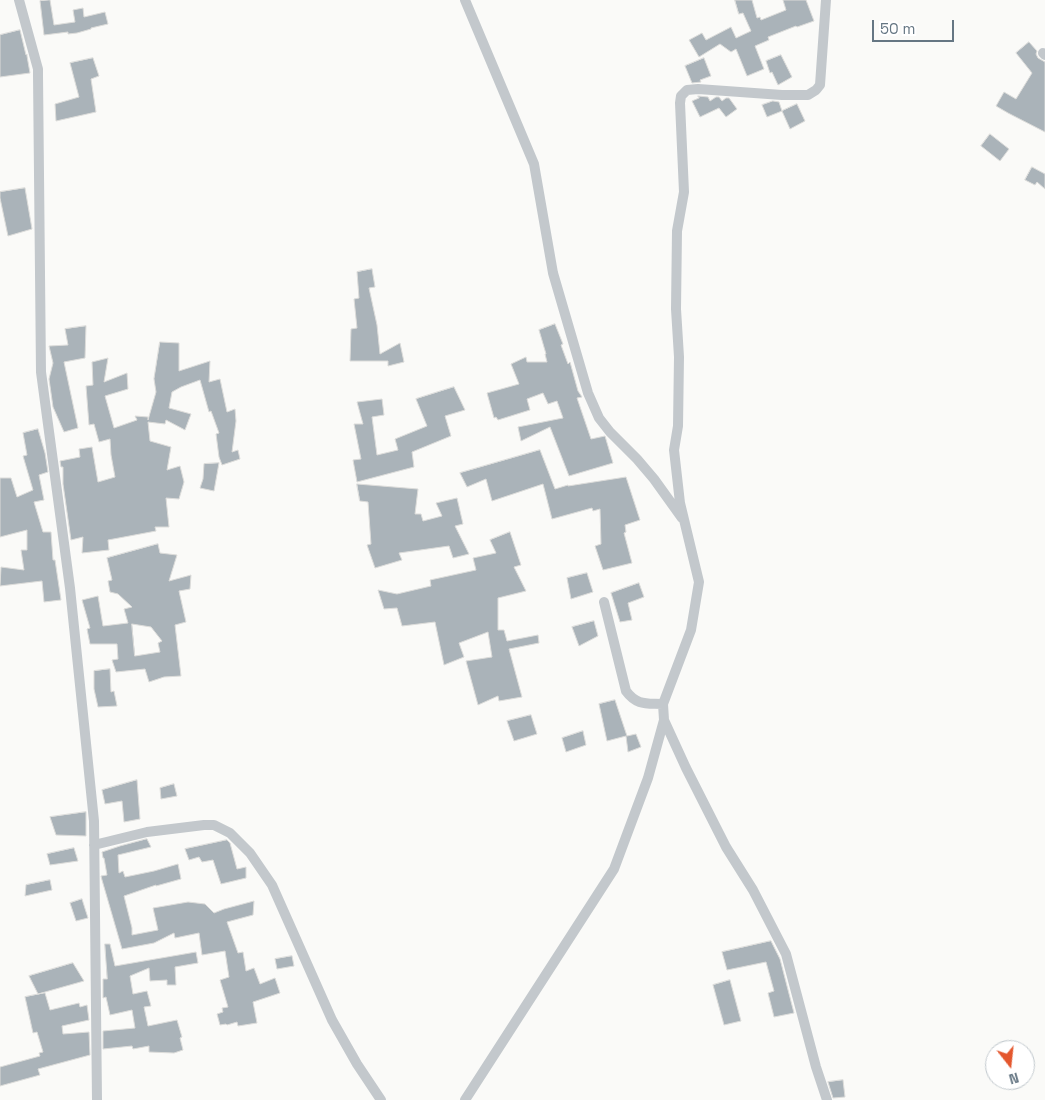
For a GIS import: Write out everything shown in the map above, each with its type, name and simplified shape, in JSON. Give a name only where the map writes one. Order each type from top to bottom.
[{"type":"street","points":[[19,0],[38,69],[41,372],[70,588],[94,821],[97,1100]]},
{"type":"street","points":[[465,0],[534,164],[553,273],[588,393],[599,418],[610,432],[638,459],[667,495],[686,525]]},
{"type":"street","points":[[465,1100],[614,869],[648,778],[664,720],[663,704],[691,630],[699,582],[680,503],[674,450],[678,426],[679,357],[676,308],[677,231],[684,192],[681,96],[687,90],[698,88],[782,95],[808,94],[816,90],[820,85],[826,0]]},
{"type":"street","points":[[604,602],[626,691],[632,699],[638,702],[663,704]]},
{"type":"street","points":[[664,720],[726,847],[753,890],[786,954],[816,1067],[827,1100]]},
{"type":"street","points":[[94,845],[147,832],[204,825],[214,825],[230,833],[250,853],[272,885],[332,1020],[357,1064],[381,1100]]},
{"type":"building","points":[[50,0],[54,25],[75,22],[73,10],[83,8],[84,17],[105,12],[108,24],[77,33],[68,34],[68,32],[44,35],[40,1]]},
{"type":"building","points":[[735,0],[752,0],[757,18],[760,17],[761,20],[786,10],[783,0],[806,0],[814,21],[768,37],[769,40],[755,46],[764,69],[747,76],[736,49],[731,52],[720,44],[699,57],[689,40],[702,33],[706,40],[731,27],[736,38],[751,31],[743,13],[739,14]]},
{"type":"building","points":[[20,30],[30,73],[0,77],[0,35]]},
{"type":"building","points":[[1029,42],[1037,51],[1038,58],[1045,62],[1045,132],[996,106],[1004,92],[1016,99],[1032,73],[1016,53]]},
{"type":"building","points":[[781,55],[792,77],[778,85],[772,72],[770,73],[766,61]]},
{"type":"building","points":[[93,58],[99,76],[91,79],[96,112],[56,121],[55,104],[79,97],[70,63]]},
{"type":"building","points":[[704,58],[711,76],[700,80],[701,82],[692,83],[685,66]]},
{"type":"building","points":[[698,96],[708,97],[710,101],[716,97],[719,97],[722,101],[729,98],[737,109],[726,117],[719,108],[700,117],[692,101],[699,98]]},
{"type":"building","points":[[773,101],[779,102],[782,111],[767,117],[762,105]]},
{"type":"building","points":[[797,104],[805,121],[790,129],[782,111]]},
{"type":"building","points":[[990,134],[1009,149],[1000,161],[981,146]]},
{"type":"building","points":[[1032,167],[1045,174],[1045,189],[1037,182],[1035,185],[1025,180]]},
{"type":"building","points":[[25,188],[32,229],[8,236],[0,192]]},
{"type":"building","points":[[372,269],[375,287],[369,288],[377,325],[380,354],[400,343],[404,362],[388,366],[388,361],[350,361],[351,329],[357,328],[354,299],[359,298],[357,272]]},
{"type":"building","points":[[555,324],[568,364],[570,362],[578,391],[582,397],[577,398],[591,439],[605,436],[613,463],[569,476],[550,427],[521,441],[518,427],[563,418],[557,401],[548,404],[543,393],[527,399],[530,410],[498,420],[496,417],[494,418],[487,393],[519,384],[511,364],[526,357],[527,362],[547,362],[539,330]]},
{"type":"building","points":[[86,326],[85,358],[64,362],[78,428],[64,432],[53,407],[49,379],[53,363],[49,346],[68,345],[65,329]]},
{"type":"building","points":[[160,342],[179,343],[179,371],[210,361],[209,382],[220,379],[227,412],[235,409],[236,421],[232,452],[238,450],[240,459],[222,465],[216,434],[219,433],[211,411],[209,412],[200,380],[172,392],[169,408],[191,414],[185,430],[166,420],[165,424],[148,422],[150,441],[171,447],[167,470],[180,466],[184,482],[179,499],[166,498],[169,527],[155,527],[156,531],[108,540],[109,550],[82,553],[83,537],[71,540],[63,484],[63,467],[61,467],[60,461],[80,457],[79,449],[92,447],[98,482],[115,477],[110,439],[99,442],[94,424],[89,425],[86,386],[93,385],[92,362],[108,358],[104,382],[127,373],[128,389],[105,396],[114,428],[137,420],[135,416],[148,417],[148,420],[156,392],[154,379]]},
{"type":"building","points":[[454,387],[465,410],[445,416],[451,436],[412,452],[414,467],[357,482],[353,460],[361,459],[354,424],[363,424],[357,402],[382,399],[384,415],[372,417],[377,455],[398,450],[395,439],[427,426],[416,399]]},
{"type":"building","points":[[38,429],[48,472],[39,475],[44,500],[34,502],[43,532],[51,532],[53,560],[55,560],[61,600],[44,602],[42,581],[0,586],[1,567],[24,570],[21,550],[27,550],[27,530],[0,537],[0,478],[11,478],[17,497],[33,490],[23,456],[27,455],[23,433]]},
{"type":"building","points":[[540,450],[555,489],[568,485],[626,477],[640,520],[625,525],[626,532],[624,533],[632,563],[603,570],[595,546],[601,544],[600,509],[593,511],[592,508],[552,519],[543,484],[492,501],[486,479],[467,487],[460,473]]},
{"type":"building","points":[[219,463],[214,491],[200,488],[204,464]]},
{"type":"building","points":[[357,484],[418,489],[415,514],[421,514],[423,521],[442,516],[436,503],[457,498],[463,524],[455,526],[469,554],[453,558],[449,546],[399,553],[402,560],[375,568],[367,545],[371,544],[368,502],[360,501]]},
{"type":"building","points":[[510,532],[521,565],[514,567],[526,591],[498,598],[498,630],[504,630],[507,641],[538,635],[539,643],[509,649],[522,697],[499,701],[498,696],[478,705],[466,661],[492,657],[488,632],[459,643],[464,657],[444,665],[435,622],[402,626],[397,608],[384,609],[378,590],[397,594],[431,586],[430,580],[476,570],[473,558],[496,553],[490,540]]},
{"type":"building","points":[[158,544],[160,553],[177,555],[169,581],[191,575],[190,589],[179,591],[186,622],[175,625],[181,676],[164,677],[149,682],[145,669],[116,672],[112,660],[118,659],[117,644],[90,644],[87,629],[90,628],[82,600],[98,596],[103,626],[128,623],[124,609],[132,607],[118,594],[110,592],[108,581],[112,580],[107,558]],"holes":[[[132,624],[151,627],[162,641],[158,643],[160,652],[135,656]]]},
{"type":"building","points":[[587,573],[593,592],[571,599],[567,578]]},
{"type":"building","points":[[639,583],[644,597],[628,603],[632,620],[620,622],[611,593]]},
{"type":"building","points":[[594,621],[598,636],[579,646],[572,627]]},
{"type":"building","points":[[110,669],[111,692],[114,691],[117,706],[98,707],[94,689],[94,671]]},
{"type":"building","points":[[615,700],[627,736],[636,734],[641,747],[628,752],[626,736],[607,741],[599,704]]},
{"type":"building","points":[[531,715],[537,734],[514,741],[507,721]]},
{"type":"building","points":[[583,731],[586,745],[566,752],[562,738]]},
{"type":"building","points":[[137,780],[140,819],[124,822],[122,801],[105,804],[102,790]]},
{"type":"building","points":[[174,784],[177,796],[161,799],[160,788]]},
{"type":"building","points":[[86,812],[86,836],[56,835],[50,817]]},
{"type":"building","points":[[147,839],[151,847],[118,855],[119,873],[123,871],[125,877],[178,864],[181,879],[124,896],[132,935],[158,930],[153,908],[188,902],[205,904],[214,913],[254,901],[253,915],[227,922],[238,953],[243,952],[246,971],[254,968],[260,984],[275,978],[280,993],[253,1002],[257,1023],[238,1026],[237,1022],[220,1025],[217,1014],[223,1012],[222,1008],[228,1007],[220,980],[229,977],[225,951],[202,955],[199,933],[175,938],[174,933],[154,943],[122,949],[101,876],[107,875],[102,852]]},
{"type":"building","points":[[227,840],[230,843],[237,869],[246,867],[246,878],[221,884],[213,860],[202,862],[199,857],[189,860],[185,849]]},
{"type":"building","points":[[74,848],[78,861],[50,865],[47,854]]},
{"type":"building","points":[[50,880],[52,890],[25,896],[26,885]]},
{"type":"building","points":[[82,899],[88,918],[76,921],[70,903]]},
{"type":"building","points":[[771,941],[780,959],[794,1013],[774,1017],[768,993],[774,991],[766,962],[727,970],[722,952]]},
{"type":"building","points":[[105,944],[110,944],[115,966],[196,952],[198,963],[175,967],[176,985],[167,985],[167,980],[150,981],[149,968],[130,976],[133,994],[147,991],[151,1006],[144,1007],[148,1026],[177,1020],[182,1037],[180,1038],[183,1050],[174,1053],[149,1052],[149,1046],[133,1049],[132,1046],[103,1049],[103,1031],[135,1028],[132,1010],[110,1015],[106,997],[103,998],[103,979],[107,979]]},
{"type":"building","points":[[292,956],[294,966],[277,969],[275,959]]},
{"type":"building","points":[[73,963],[84,981],[38,994],[29,976]]},
{"type":"building","points":[[730,980],[741,1021],[724,1025],[713,985]]},
{"type":"building","points":[[45,993],[50,1010],[79,1003],[80,1007],[87,1005],[89,1020],[62,1026],[63,1034],[89,1032],[90,1055],[38,1069],[40,1075],[0,1086],[0,1067],[40,1056],[39,1053],[43,1052],[37,1032],[33,1033],[25,997]]},
{"type":"building","points":[[843,1080],[845,1097],[833,1098],[828,1082]]}]
